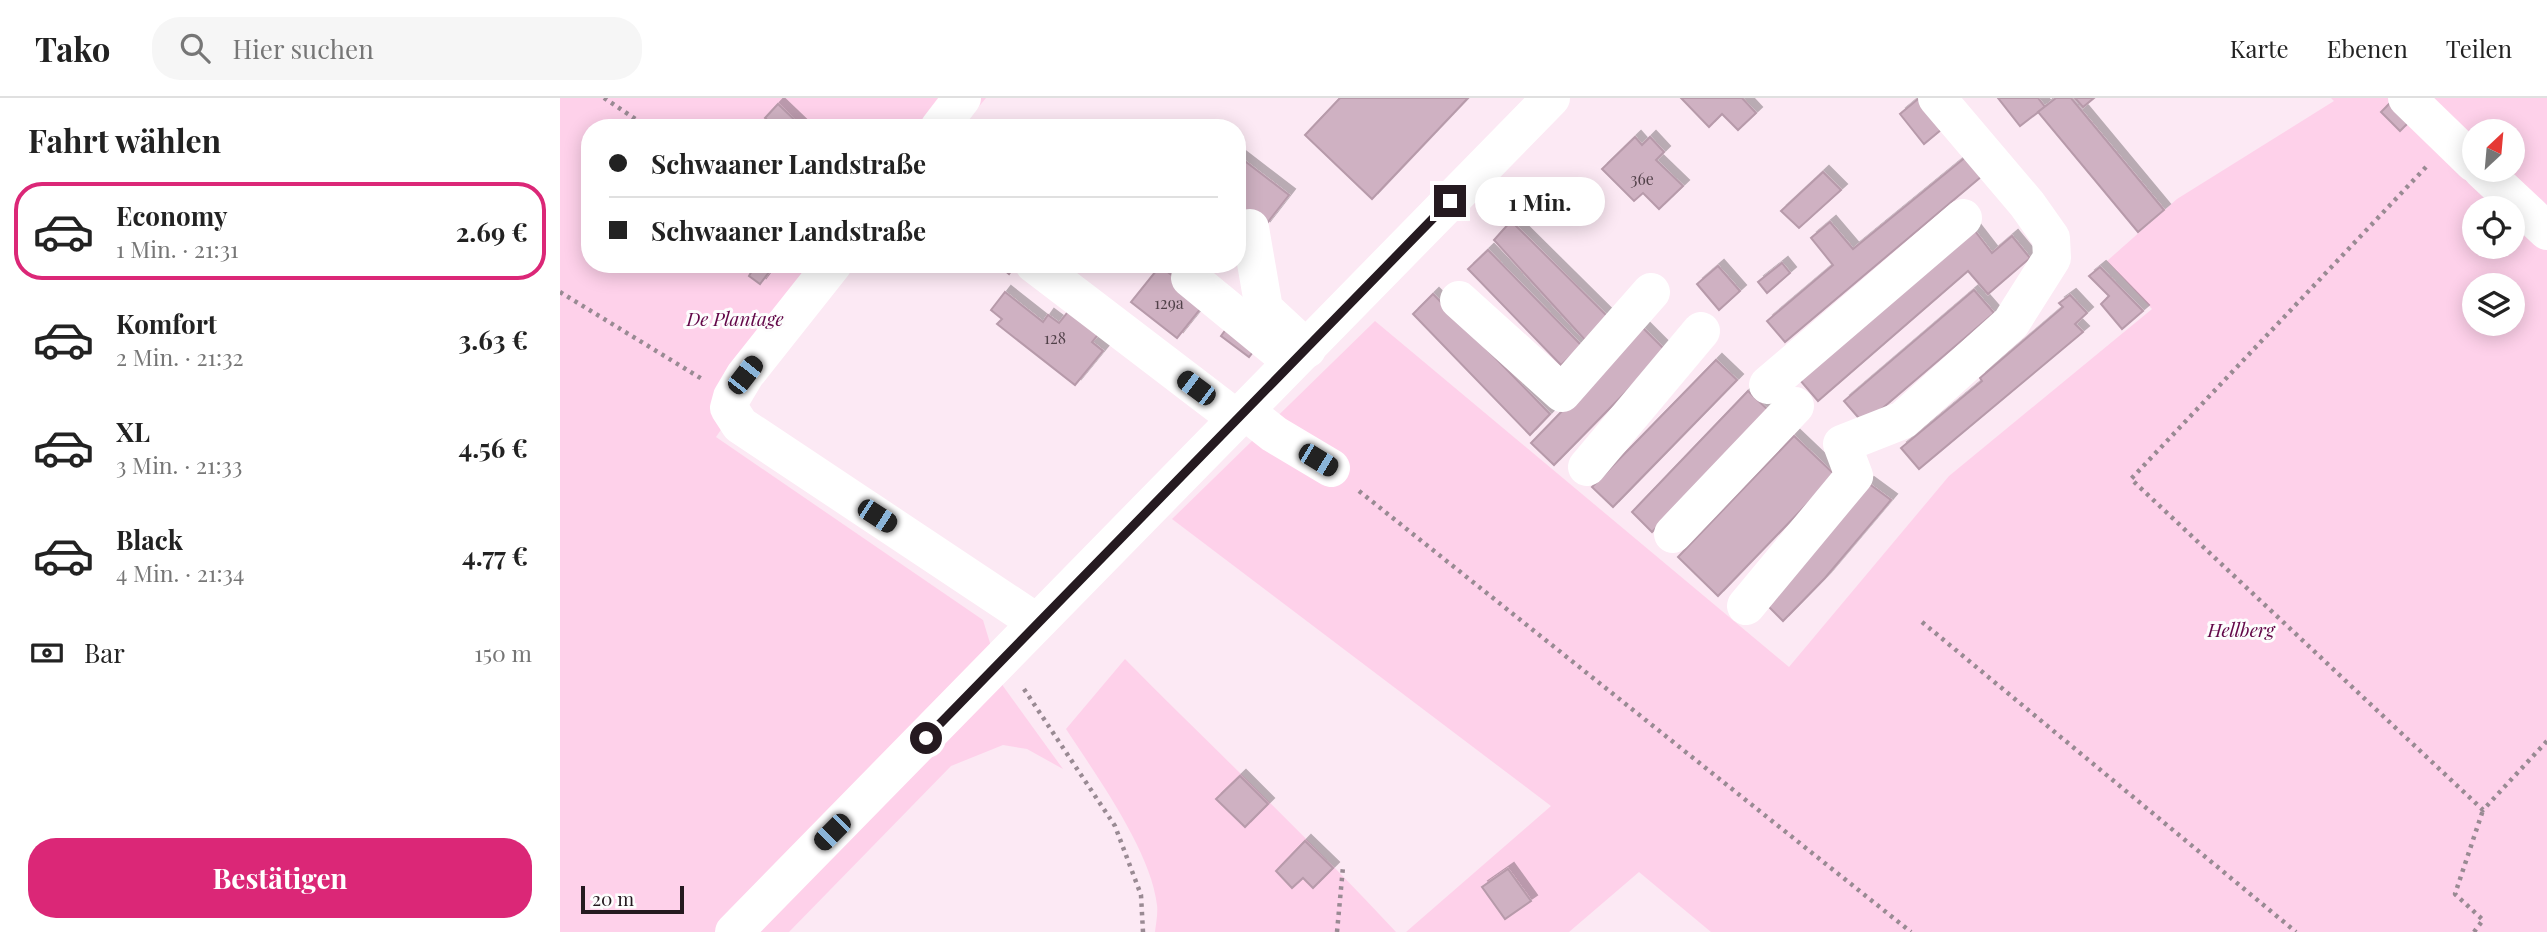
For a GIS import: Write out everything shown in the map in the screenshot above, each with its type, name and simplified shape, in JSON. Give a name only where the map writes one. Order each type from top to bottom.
[{"type":"street","points":[[946,119],[962,98]]},
{"type":"street","points":[[734,932],[1551,98]]},
{"type":"street","points":[[1746,606],[1854,476],[1842,444],[1903,420],[2011,323],[2052,258],[2051,238],[2027,204],[1937,98]]},
{"type":"street","points":[[2407,98],[2462,151]]},
{"type":"street","points":[[2495,182],[2547,231]]},
{"type":"street","points":[[1674,534],[1782,395],[1963,218]]},
{"type":"street","points":[[1250,228],[1265,309],[1300,356]]},
{"type":"street","points":[[826,273],[745,375],[729,408],[740,425],[1036,622]]},
{"type":"street","points":[[1046,273],[1241,415],[1331,468]]},
{"type":"street","points":[[1190,278],[1300,356]]},
{"type":"street","points":[[1459,300],[1562,393],[1651,292]]},
{"type":"street","points":[[1587,467],[1700,331]]},
{"type":"path","points":[[604,98],[636,119]]},
{"type":"path","points":[[2462,153],[2131,479],[2483,810]]},
{"type":"path","points":[[560,292],[732,397]]},
{"type":"path","points":[[1331,468],[1911,932]]},
{"type":"path","points":[[1922,622],[2296,932]]},
{"type":"path","points":[[1030,698],[1115,826],[1141,895],[1143,932]]},
{"type":"path","points":[[2474,932],[2483,920],[2455,894],[2483,810],[2547,741]]},
{"type":"path","points":[[1337,932],[1343,866]]},
{"type":"green space","name":"De Plantage","points":[[560,98],[986,98],[968,119],[581,119],[581,273],[842,273],[754,381],[716,437],[983,620],[1003,686],[1063,769],[1027,749],[1003,745],[951,766],[789,932],[560,932]]},
{"type":"green space","name":"Hellberg","points":[[2331,98],[2547,98],[2547,932],[1711,932],[1639,872],[1569,932],[1406,932],[1551,806],[1172,519],[1375,321],[1789,667],[1949,476],[2152,309],[2107,261],[2177,199],[2334,101]]},
{"type":"green space","points":[[1125,659],[1296,828],[1396,932],[1155,932],[1157,905],[1153,884],[1144,861],[1120,814],[1066,729]]},
{"type":"building","points":[[1340,98],[1468,98],[1372,199],[1305,135]]},
{"type":"building","points":[[1681,98],[1742,98],[1756,113],[1738,130],[1722,114],[1709,127]]},
{"type":"building","points":[[1998,98],[2038,98],[2045,107],[2020,126]]},
{"type":"building","points":[[2056,98],[2071,98],[2164,210],[2138,232],[2038,112]]},
{"type":"building","points":[[2075,98],[2094,98],[2083,107]]},
{"type":"building","points":[[1918,99],[1942,129],[1924,144],[1900,114]]},
{"type":"building","points":[[2391,102],[2410,121],[2400,131],[2381,112]]},
{"type":"building","points":[[778,104],[794,119],[766,119]]},
{"type":"building","points":[[1635,137],[1642,145],[1650,137],[1664,152],[1656,160],[1683,186],[1659,209],[1643,193],[1634,201],[1602,169]]},
{"type":"building","points":[[1967,156],[1982,176],[1785,342],[1767,321],[1833,265],[1811,238],[1830,222],[1853,249]]},
{"type":"building","points":[[1246,162],[1289,195],[1264,227],[1246,214]]},
{"type":"building","points":[[1823,172],[1841,190],[1799,228],[1781,211]]},
{"type":"building","points":[[1511,221],[1609,318],[1586,341],[1494,240]]},
{"type":"building","points":[[1975,231],[1992,253],[2012,236],[2030,258],[1988,294],[1968,271],[1818,401],[1800,380]]},
{"type":"building","points":[[1488,250],[1582,346],[1561,365],[1468,269]]},
{"type":"building","points":[[1782,263],[1790,273],[1767,293],[1758,282]]},
{"type":"building","points":[[1718,266],[1740,291],[1719,310],[1697,284]]},
{"type":"building","points":[[2100,267],[2143,311],[2122,329],[2101,304],[2109,296],[2089,276]]},
{"type":"building","points":[[751,273],[768,273],[760,284],[749,276]]},
{"type":"building","points":[[1154,273],[1169,273],[1206,302],[1177,338],[1131,302]]},
{"type":"building","points":[[1169,273],[1180,273],[1178,280]]},
{"type":"building","points":[[1974,290],[1994,313],[1864,424],[1844,401]]},
{"type":"building","points":[[1005,292],[1043,322],[1048,315],[1059,323],[1071,308],[1101,331],[1092,342],[1103,351],[1075,385],[997,324],[1002,319],[991,310]]},
{"type":"building","points":[[1433,294],[1550,414],[1530,435],[1413,314]]},
{"type":"building","points":[[2070,295],[2087,313],[2075,324],[2083,332],[1919,469],[1901,448],[1982,381],[1980,378],[2063,307],[2059,303]]},
{"type":"building","points":[[1232,321],[1260,343],[1249,357],[1221,336]]},
{"type":"building","points":[[1643,328],[1666,351],[1554,465],[1531,443]]},
{"type":"building","points":[[1716,360],[1737,380],[1613,507],[1592,487]]},
{"type":"building","points":[[1748,391],[1768,410],[1652,532],[1632,512]]},
{"type":"building","points":[[1794,436],[1835,475],[1718,596],[1678,557]]},
{"type":"building","points":[[1868,483],[1891,500],[1825,578],[1783,621],[1763,601]]},
{"type":"building","points":[[1240,776],[1268,804],[1245,827],[1216,799]]},
{"type":"building","points":[[1305,841],[1333,868],[1313,888],[1303,878],[1292,888],[1276,871]]},
{"type":"building","points":[[1508,869],[1531,901],[1505,919],[1482,887]]},
{"type":"route","points":[[926,738],[1004,659],[1036,622],[1450,201]]}]
